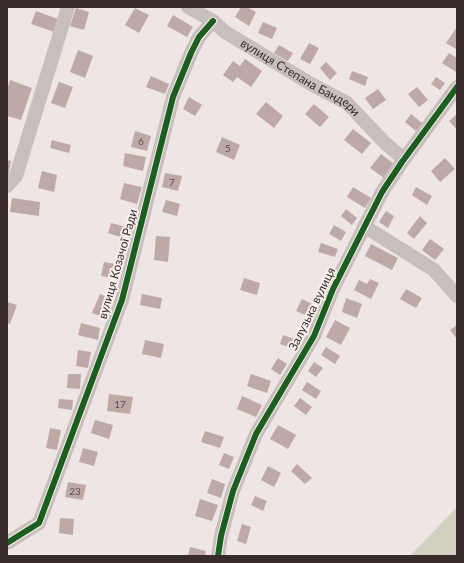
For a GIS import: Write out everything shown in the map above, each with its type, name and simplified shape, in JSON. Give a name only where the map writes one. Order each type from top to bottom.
[{"type":"street","points":[[7,186],[16,176],[68,7]]},
{"type":"street","name":"вулиця Степана Бандери","points":[[188,7],[213,21],[225,32],[311,84],[347,103],[385,143],[404,159]]},
{"type":"street","name":"вулиця Козачої Ради","points":[[7,543],[39,523],[122,300],[173,97],[194,48],[200,37],[213,21]]},
{"type":"street","name":"Залузька вулиця","points":[[218,556],[221,536],[233,491],[256,434],[314,336],[333,289],[382,192],[404,159],[457,87]]},
{"type":"street","points":[[364,226],[434,270],[455,288]]},
{"type":"green space","points":[[457,507],[457,556],[410,556]]},
{"type":"building","points":[[241,7],[247,7],[256,12],[249,26],[235,17]]},
{"type":"building","points":[[76,8],[89,12],[84,30],[70,26]]},
{"type":"building","points":[[135,8],[149,15],[139,33],[125,25]]},
{"type":"building","points":[[36,11],[58,19],[54,32],[31,24]]},
{"type":"building","points":[[173,15],[193,27],[187,37],[167,26]]},
{"type":"building","points":[[263,22],[277,28],[272,39],[258,33]]},
{"type":"building","points":[[457,27],[457,47],[456,49],[446,43]]},
{"type":"building","points":[[309,43],[319,48],[310,64],[300,59]]},
{"type":"building","points":[[279,45],[293,53],[288,61],[274,53]]},
{"type":"building","points":[[78,50],[93,56],[85,78],[70,72]]},
{"type":"building","points":[[449,53],[457,58],[456,72],[442,63]]},
{"type":"building","points":[[245,59],[262,71],[251,87],[237,77],[233,82],[223,75],[233,61],[240,66]]},
{"type":"building","points":[[326,62],[337,73],[330,80],[320,68]]},
{"type":"building","points":[[352,71],[368,77],[365,86],[349,79]]},
{"type":"building","points":[[151,76],[169,84],[165,94],[146,87]]},
{"type":"building","points":[[436,77],[445,83],[440,90],[431,84]]},
{"type":"building","points":[[10,80],[32,88],[21,120],[7,116],[7,90]]},
{"type":"building","points":[[59,82],[73,87],[65,108],[51,103]]},
{"type":"building","points":[[417,87],[428,100],[419,107],[408,94]]},
{"type":"building","points":[[378,89],[386,100],[373,109],[365,98]]},
{"type":"building","points":[[189,97],[202,105],[195,116],[183,109]]},
{"type":"building","points":[[266,102],[283,116],[274,128],[256,114]]},
{"type":"building","points":[[314,104],[329,117],[320,127],[305,114]]},
{"type":"building","points":[[411,114],[422,123],[416,131],[405,122]]},
{"type":"building","points":[[457,114],[457,130],[449,121]]},
{"type":"building","points":[[353,129],[371,143],[362,154],[344,140]]},
{"type":"building","points":[[135,131],[151,136],[147,151],[131,147]]},
{"type":"building","points":[[222,137],[240,145],[234,160],[216,152]]},
{"type":"building","points":[[52,140],[71,145],[69,153],[50,148]]},
{"type":"building","points":[[125,153],[146,157],[143,171],[123,166]]},
{"type":"building","points":[[381,154],[394,164],[384,178],[370,168]]},
{"type":"building","points":[[445,158],[455,169],[440,182],[431,171]]},
{"type":"building","points":[[7,160],[11,161],[8,177],[7,177]]},
{"type":"building","points":[[42,171],[57,175],[54,192],[38,188]]},
{"type":"building","points":[[165,173],[182,176],[178,191],[162,187]]},
{"type":"building","points":[[124,183],[142,187],[137,204],[120,199]]},
{"type":"building","points":[[353,187],[371,198],[365,208],[347,197]]},
{"type":"building","points":[[416,187],[432,196],[427,205],[412,195]]},
{"type":"building","points":[[12,198],[40,202],[39,216],[10,212]]},
{"type":"building","points":[[166,200],[180,204],[177,216],[162,212]]},
{"type":"building","points":[[346,209],[357,218],[352,225],[341,216]]},
{"type":"building","points":[[386,211],[394,216],[388,228],[379,222]]},
{"type":"building","points":[[420,216],[427,223],[414,239],[407,233]]},
{"type":"building","points":[[111,223],[126,227],[123,238],[108,233]]},
{"type":"building","points":[[334,225],[346,232],[341,241],[329,234]]},
{"type":"building","points":[[156,236],[170,237],[168,262],[154,260]]},
{"type":"building","points":[[430,239],[444,249],[435,260],[422,250]]},
{"type":"building","points":[[321,243],[338,249],[335,257],[318,252]]},
{"type":"building","points":[[371,244],[398,258],[392,270],[365,256]]},
{"type":"building","points":[[104,262],[121,265],[118,279],[101,276]]},
{"type":"building","points":[[244,278],[260,283],[257,295],[240,290]]},
{"type":"building","points":[[370,279],[379,283],[371,299],[354,290],[359,280],[367,284]]},
{"type":"building","points":[[406,289],[422,298],[416,308],[400,299]]},
{"type":"building","points":[[100,294],[112,299],[105,318],[92,313]]},
{"type":"building","points":[[142,294],[162,298],[160,309],[140,305]]},
{"type":"building","points":[[346,298],[362,304],[357,318],[342,312]]},
{"type":"building","points":[[302,299],[316,306],[310,317],[296,311]]},
{"type":"building","points":[[7,302],[17,305],[10,324],[7,323]]},
{"type":"building","points":[[335,320],[350,328],[341,345],[326,337]]},
{"type":"building","points":[[81,323],[100,328],[98,340],[78,335]]},
{"type":"building","points":[[457,325],[457,339],[450,330]]},
{"type":"building","points":[[283,335],[297,340],[294,349],[280,344]]},
{"type":"building","points":[[145,340],[164,344],[161,358],[142,354]]},
{"type":"building","points":[[326,347],[340,356],[335,364],[321,355]]},
{"type":"building","points":[[78,350],[91,352],[88,368],[76,366]]},
{"type":"building","points":[[278,358],[287,364],[280,375],[271,369]]},
{"type":"building","points":[[314,362],[323,368],[316,377],[308,371]]},
{"type":"building","points":[[68,374],[81,374],[80,389],[67,388]]},
{"type":"building","points":[[251,374],[271,381],[267,393],[247,386]]},
{"type":"building","points":[[307,382],[321,391],[316,399],[302,390]]},
{"type":"building","points":[[109,394],[133,397],[130,414],[107,411]]},
{"type":"building","points":[[242,396],[262,405],[256,417],[237,409]]},
{"type":"building","points":[[300,398],[312,407],[306,415],[294,406]]},
{"type":"building","points":[[59,399],[73,400],[72,410],[58,408]]},
{"type":"building","points":[[95,420],[113,425],[109,439],[91,433]]},
{"type":"building","points":[[278,425],[296,435],[288,449],[270,439]]},
{"type":"building","points":[[50,428],[61,430],[57,450],[46,448]]},
{"type":"building","points":[[205,431],[224,437],[220,448],[201,442]]},
{"type":"building","points":[[83,448],[98,452],[94,466],[79,462]]},
{"type":"building","points":[[224,453],[234,457],[229,469],[219,465]]},
{"type":"building","points":[[297,464],[312,478],[305,484],[291,471]]},
{"type":"building","points":[[268,466],[281,473],[274,487],[261,480]]},
{"type":"building","points":[[212,479],[225,484],[221,498],[207,493]]},
{"type":"building","points":[[68,482],[86,485],[83,500],[65,497]]},
{"type":"building","points":[[255,496],[267,501],[263,511],[251,505]]},
{"type":"building","points":[[200,499],[218,505],[212,521],[195,516]]},
{"type":"building","points":[[60,518],[74,519],[73,535],[59,533]]},
{"type":"building","points":[[242,524],[251,527],[246,544],[237,541]]},
{"type":"building","points":[[190,547],[206,551],[205,556],[188,556]]},
{"type":"cycle path","points":[[7,543],[39,523],[122,300],[173,97],[199,37],[213,21]]},
{"type":"cycle path","points":[[218,556],[221,536],[233,491],[256,434],[314,336],[333,289],[382,192],[457,87]]}]
